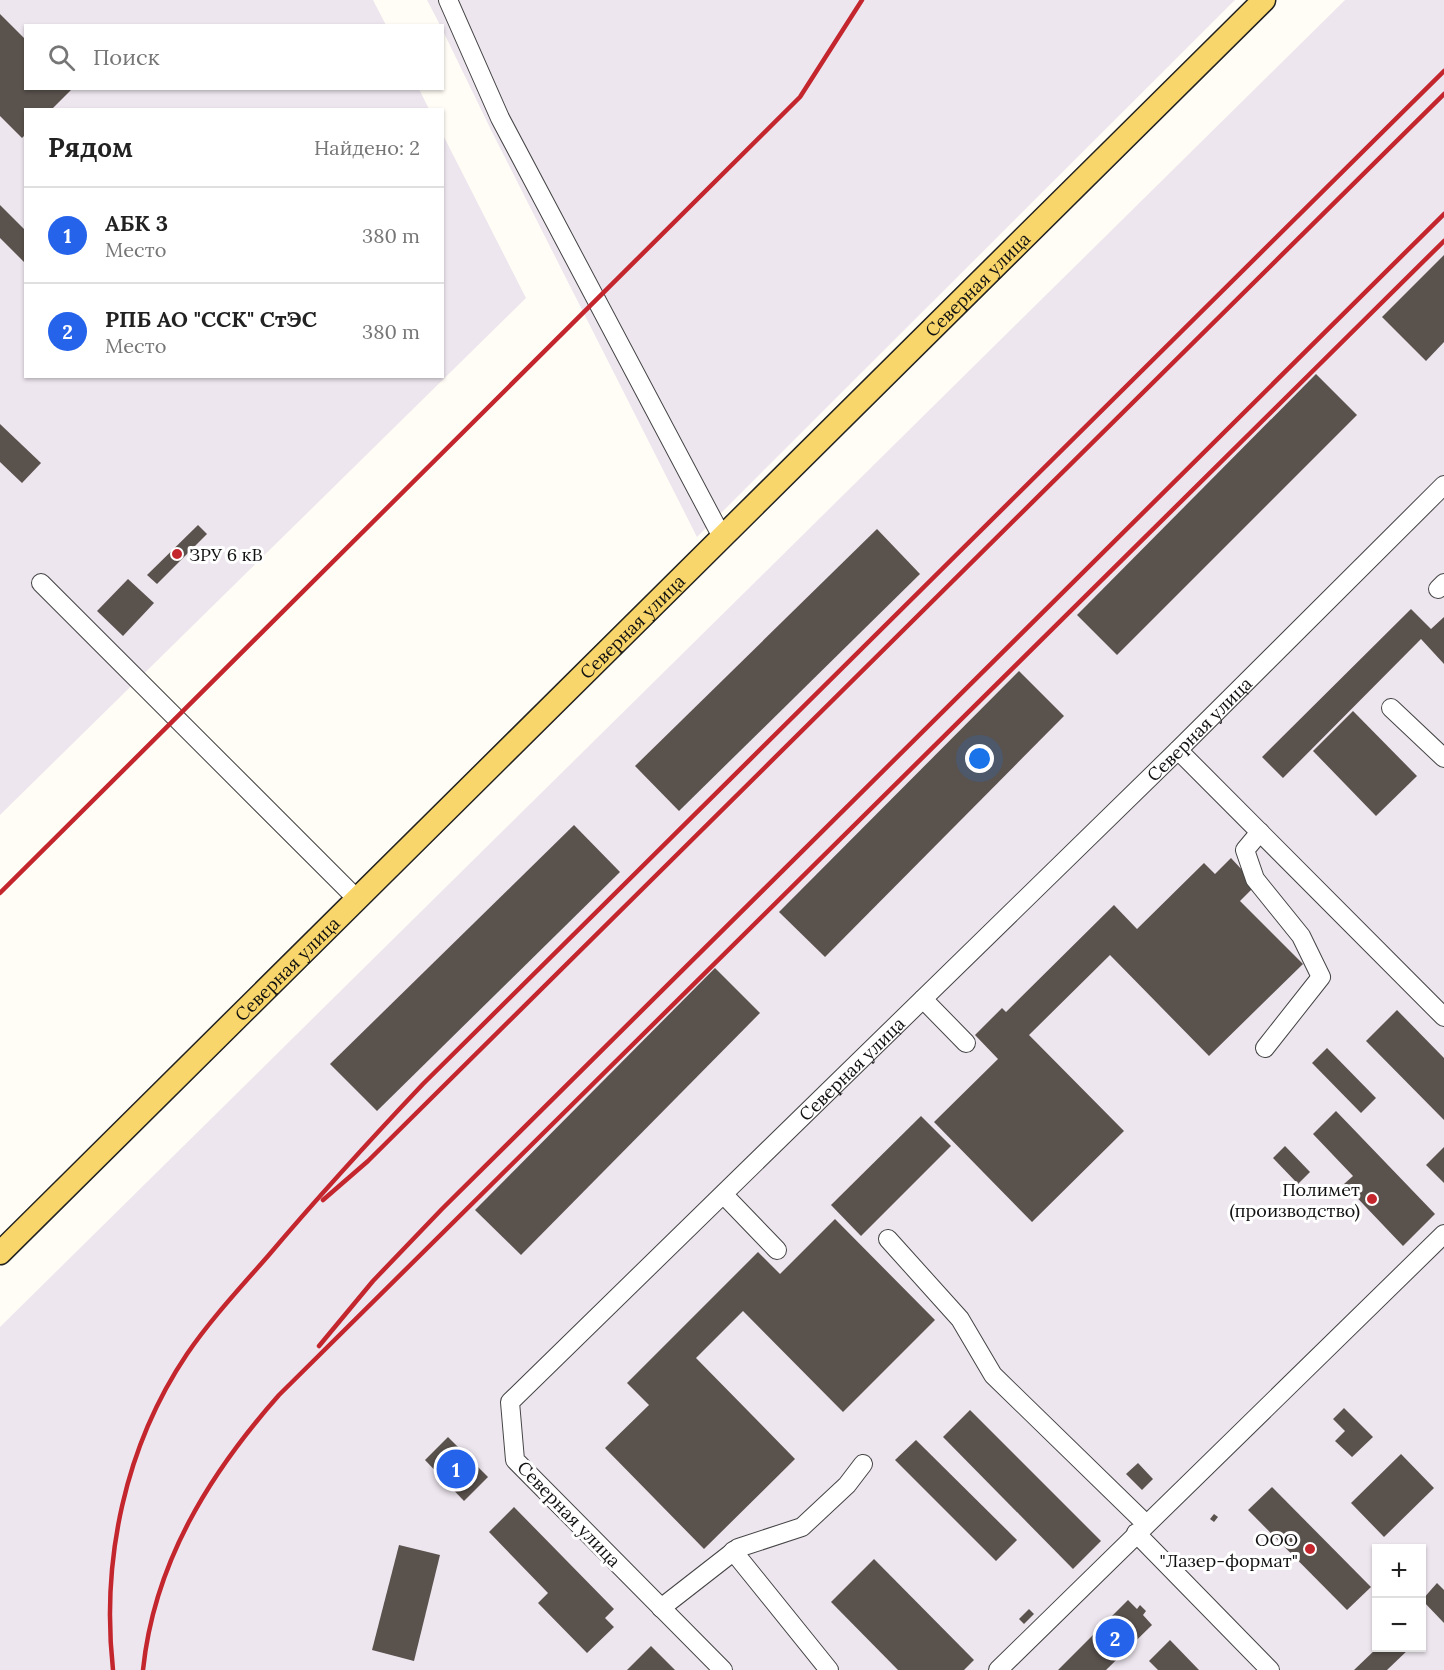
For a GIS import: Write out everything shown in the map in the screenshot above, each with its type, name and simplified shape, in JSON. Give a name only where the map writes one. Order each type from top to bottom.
[{"type":"main road","name":"Северная улица","points":[[0,1253],[1264,0]]},
{"type":"street","points":[[448,0],[500,118],[722,537]]},
{"type":"street","name":"Северная улица","points":[[723,1670],[515,1460],[510,1401],[724,1195],[1178,750],[1444,485]]},
{"type":"street","points":[[41,583],[357,899]]},
{"type":"street","points":[[1391,708],[1444,758]]},
{"type":"street","points":[[1178,750],[1444,1017]]},
{"type":"street","points":[[1260,832],[1245,850],[1255,879],[1300,936],[1321,976],[1265,1048]]},
{"type":"street","points":[[923,999],[966,1043]]},
{"type":"street","points":[[724,1195],[777,1250]]},
{"type":"street","points":[[998,1670],[1444,1234]]},
{"type":"street","points":[[888,1239],[960,1319],[993,1375],[1141,1529],[1270,1670]]},
{"type":"street","points":[[661,1608],[733,1551],[802,1527],[847,1485],[863,1464]]},
{"type":"street","points":[[733,1551],[830,1670]]},
{"type":"shaded area","points":[[0,0],[373,0],[385,24],[24,24],[24,90],[420,90],[428,108],[24,108],[24,378],[444,378],[444,137],[526,298],[0,815]]},
{"type":"shaded area","points":[[427,0],[1235,0],[697,537],[492,132],[444,33],[444,24],[439,24]]},
{"type":"shaded area","points":[[1345,0],[1444,0],[1444,1670],[0,1670],[0,1327]]},
{"type":"building","points":[[0,14],[24,38],[24,90],[71,90],[53,108],[24,108],[24,136],[22,138],[0,116]]},
{"type":"building","points":[[0,205],[24,229],[24,262],[0,238]]},
{"type":"building","points":[[1444,255],[1444,342],[1426,361],[1382,317]]},
{"type":"building","points":[[1316,374],[1357,415],[1117,655],[1077,615]]},
{"type":"building","points":[[0,424],[41,463],[22,483],[0,462]]},
{"type":"building","name":"ЗРУ 6 кВ","points":[[198,525],[207,534],[157,584],[147,575]]},
{"type":"building","points":[[877,529],[920,574],[679,811],[635,766]]},
{"type":"building","points":[[128,579],[154,603],[123,636],[97,611]]},
{"type":"building","points":[[1411,609],[1431,629],[1444,617],[1444,664],[1421,639],[1283,778],[1262,757]]},
{"type":"building","points":[[1019,671],[1064,716],[825,957],[779,912]]},
{"type":"building","points":[[1353,711],[1417,776],[1376,816],[1313,751]]},
{"type":"building","points":[[574,825],[620,872],[377,1111],[330,1064]]},
{"type":"building","points":[[1231,858],[1256,885],[1240,901],[1303,964],[1209,1056],[1110,955],[1029,1035],[1124,1131],[1032,1222],[934,1122],[998,1059],[975,1035],[1002,1008],[1006,1012],[1114,905],[1137,929],[1204,863],[1215,874]]},
{"type":"building","points":[[715,968],[760,1013],[521,1255],[475,1210]]},
{"type":"building","points":[[1397,1010],[1444,1058],[1444,1120],[1366,1041]]},
{"type":"building","points":[[1327,1048],[1376,1098],[1361,1113],[1312,1063]]},
{"type":"building","points":[[1336,1111],[1435,1214],[1403,1246],[1344,1184],[1353,1176],[1313,1134]]},
{"type":"building","points":[[921,1116],[951,1146],[861,1236],[831,1205]]},
{"type":"building","points":[[1285,1146],[1310,1172],[1298,1184],[1273,1158]]},
{"type":"building","points":[[1444,1147],[1444,1183],[1426,1165]]},
{"type":"building","points":[[835,1219],[935,1320],[843,1412],[743,1311],[696,1358],[795,1459],[704,1549],[605,1448],[649,1405],[627,1383],[758,1252],[780,1274]]},
{"type":"building","points":[[1344,1408],[1373,1437],[1352,1457],[1335,1441],[1345,1431],[1333,1419]]},
{"type":"building","points":[[970,1410],[1101,1541],[1073,1569],[943,1437]]},
{"type":"building","points":[[448,1437],[488,1477],[464,1501],[425,1460]]},
{"type":"building","points":[[916,1440],[1017,1540],[996,1561],[895,1460]]},
{"type":"building","points":[[1401,1454],[1434,1488],[1384,1537],[1351,1503]]},
{"type":"building","points":[[1138,1463],[1153,1479],[1142,1490],[1126,1474]]},
{"type":"building","name":"ООО \"Лазер-формат\"","points":[[1272,1487],[1371,1587],[1347,1610],[1248,1510]]},
{"type":"building","points":[[514,1507],[614,1609],[605,1618],[614,1627],[587,1653],[538,1603],[548,1593],[489,1532]]},
{"type":"building","points":[[1214,1514],[1218,1517],[1214,1522],[1210,1519]]},
{"type":"building","points":[[399,1545],[440,1555],[414,1661],[372,1650]]},
{"type":"building","points":[[874,1559],[974,1660],[964,1670],[898,1670],[831,1602]]},
{"type":"building","points":[[1437,1583],[1444,1590],[1444,1623],[1426,1604],[1426,1595]]},
{"type":"building","points":[[1128,1600],[1137,1609],[1140,1605],[1146,1611],[1143,1615],[1152,1625],[1106,1670],[1058,1670]]},
{"type":"building","points":[[1029,1609],[1034,1614],[1024,1624],[1019,1619]]},
{"type":"building","points":[[1170,1640],[1199,1670],[1158,1670],[1149,1661]]},
{"type":"building","points":[[651,1646],[675,1670],[627,1670]]},
{"type":"building","points":[[1373,1652],[1406,1652],[1387,1670],[1354,1670]]},
{"type":"railway","points":[[0,893],[800,97],[862,0]]},
{"type":"railway","points":[[113,1670],[110,1629],[111,1587],[122,1505],[133,1465],[166,1389],[187,1354],[216,1316],[325,1190],[423,1084],[1444,71]]},
{"type":"railway","points":[[323,1200],[368,1161],[1444,94]]},
{"type":"railway","points":[[319,1346],[373,1281],[442,1209],[1444,214]]},
{"type":"railway","points":[[143,1670],[149,1631],[159,1593],[172,1557],[189,1522],[230,1456],[279,1395],[1444,241]]},
{"type":"place","name":"ЗРУ 6 кВ","points":[[177,554]]},
{"type":"place","name":"Полимет (производство)","points":[[1372,1199]]},
{"type":"place","name":"АБК 3","points":[[456,1469]]},
{"type":"place","name":"ООО \"Лазер-формат\"","points":[[1310,1549]]},
{"type":"place","name":"РПБ АО \"ССК\" СтЭС","points":[[1115,1638]]}]
